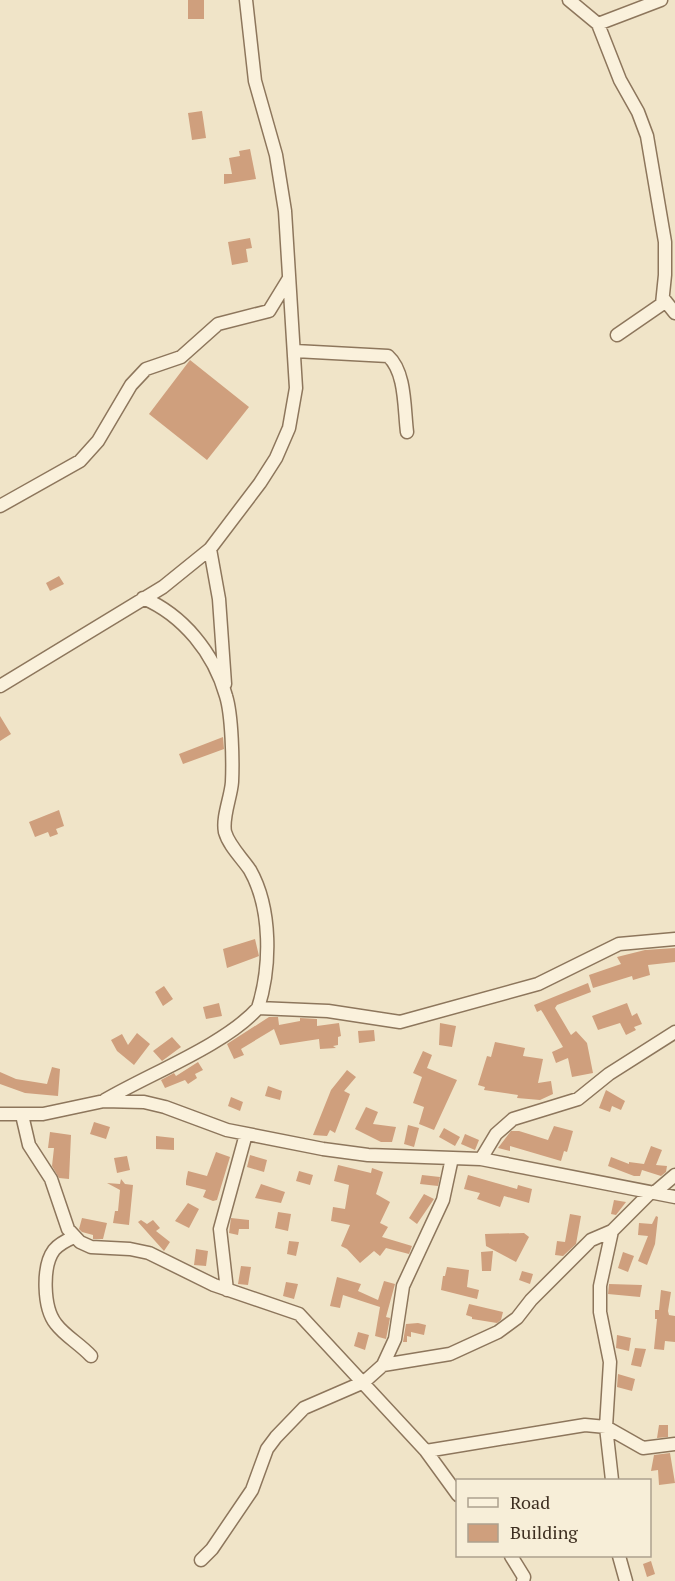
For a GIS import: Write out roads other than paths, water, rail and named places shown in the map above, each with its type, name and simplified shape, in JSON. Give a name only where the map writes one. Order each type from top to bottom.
[{"type":"street","points":[[0,686],[178,576],[210,549],[249,500],[284,442],[294,410],[295,351],[281,177],[255,81],[246,0]]},
{"type":"street","points":[[569,0],[598,24],[617,73],[638,112],[647,136],[664,242],[663,298],[657,309],[637,319],[617,334]]},
{"type":"street","points":[[598,24],[661,0]]},
{"type":"street","points":[[0,506],[80,461],[98,441],[131,385],[146,369],[181,357],[218,324],[269,312],[288,279]]},
{"type":"street","points":[[663,298],[675,313]]},
{"type":"street","points":[[295,351],[388,356],[397,368],[400,378],[406,432]]},
{"type":"street","points":[[104,1101],[245,1021],[258,1008],[265,976],[265,924],[262,903],[254,879],[225,832],[232,781],[219,599],[210,549]]},
{"type":"street","points":[[143,598],[171,613],[192,634],[212,663],[227,697]]},
{"type":"street","points":[[258,1008],[328,1011],[400,1023],[538,984],[619,944],[675,939]]},
{"type":"street","points":[[481,1159],[496,1134],[513,1119],[578,1099],[609,1074],[675,1032]]},
{"type":"street","points":[[0,1114],[43,1114],[104,1101],[124,1100],[165,1107],[211,1125],[246,1134],[348,1154],[481,1159],[675,1197]]},
{"type":"street","points":[[22,1115],[25,1137],[51,1179],[64,1222],[74,1237],[91,1247],[149,1253],[227,1290],[299,1314],[426,1451],[456,1492]]},
{"type":"street","points":[[227,1290],[220,1229],[246,1134]]},
{"type":"street","points":[[201,1560],[212,1549],[252,1490],[267,1449],[276,1437],[304,1408],[364,1382],[383,1365],[395,1339],[403,1286],[443,1200],[452,1158]]},
{"type":"street","points":[[383,1365],[450,1354],[493,1335],[517,1318],[531,1300],[591,1240],[612,1231],[652,1193],[675,1175]]},
{"type":"street","points":[[612,1231],[603,1268],[599,1299],[610,1362],[606,1427],[612,1479]]},
{"type":"street","points":[[74,1237],[62,1244],[51,1258],[47,1280],[48,1300],[55,1323],[91,1356]]},
{"type":"street","points":[[426,1451],[585,1425],[606,1427],[643,1448],[675,1444]]},
{"type":"street","points":[[512,1557],[524,1577],[523,1581]]},
{"type":"street","points":[[619,1557],[626,1581]]}]
